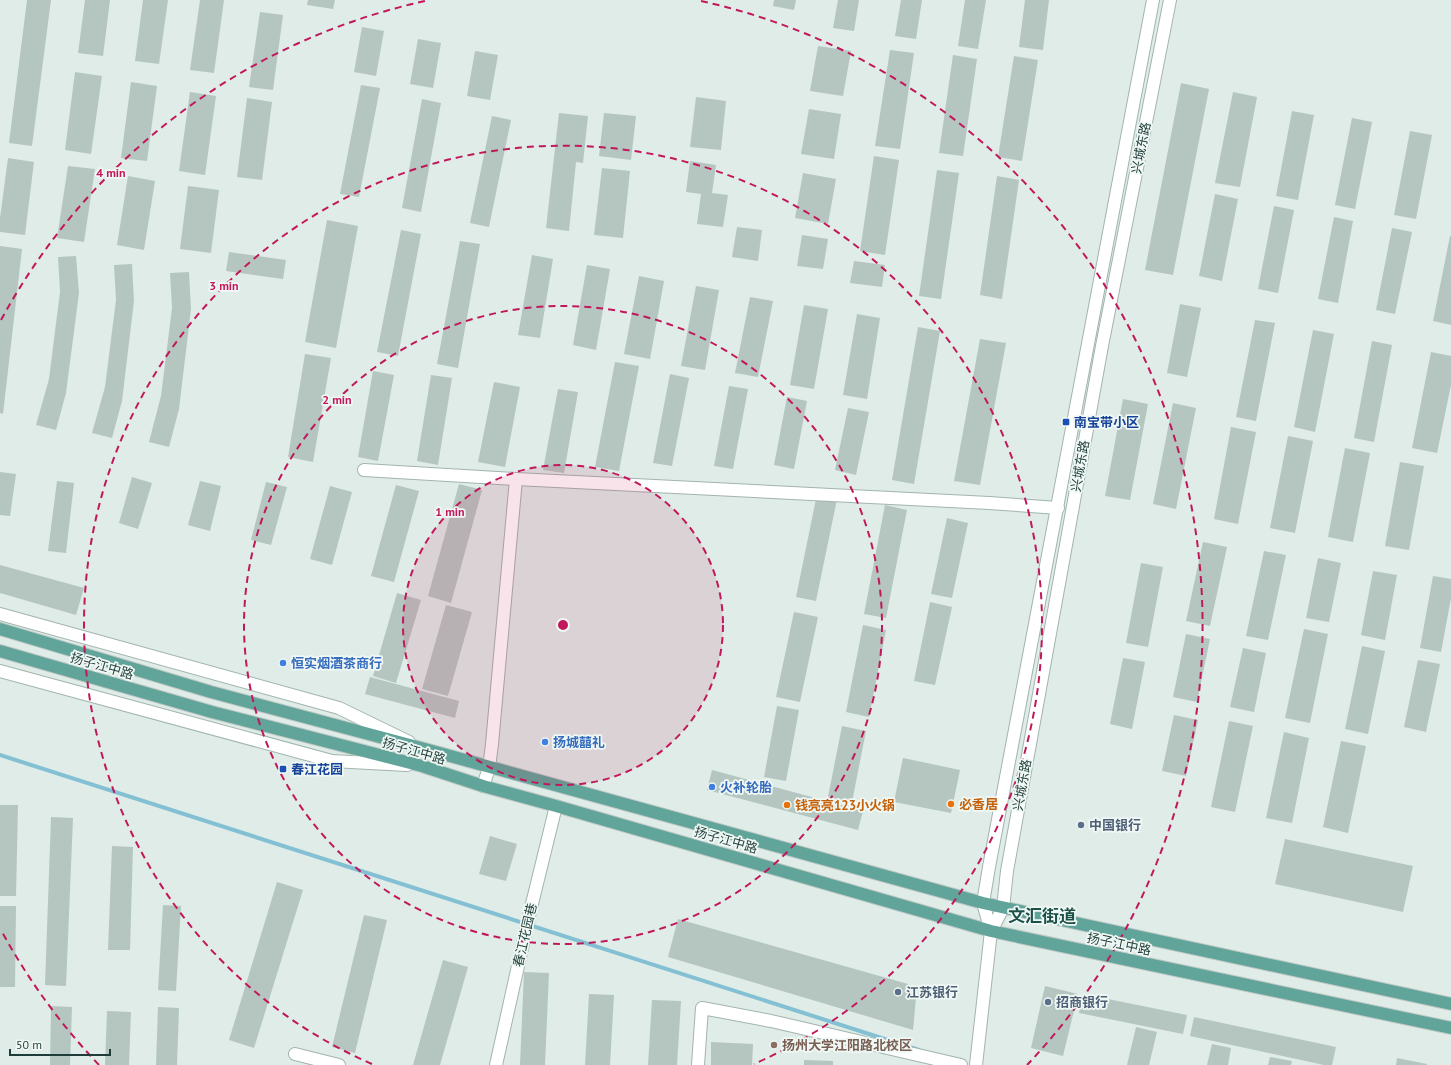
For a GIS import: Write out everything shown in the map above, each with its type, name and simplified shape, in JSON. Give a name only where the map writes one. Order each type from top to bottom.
[{"type":"main road","name":"扬子江中路","points":[[0,630],[52,644],[211,692],[425,749],[489,768],[983,903],[1451,1004]]},
{"type":"main road","name":"扬子江中路","points":[[0,650],[212,712],[422,766],[483,786],[991,931],[1451,1028]]},
{"type":"street","name":"兴城东路","points":[[991,931],[983,903],[1153,0]]},
{"type":"street","name":"兴城东路","points":[[976,1065],[991,931],[1003,908],[1007,871],[1096,377],[1170,0]]},
{"type":"street","points":[[364,470],[516,479],[990,502],[1058,508]]},
{"type":"street","points":[[483,786],[489,768],[492,744],[516,479]]},
{"type":"street","points":[[0,614],[339,708],[425,749]]},
{"type":"street","points":[[0,671],[332,761],[422,766]]},
{"type":"street","name":"春江花园巷","points":[[496,1065],[530,912],[556,806]]},
{"type":"street","points":[[698,1065],[702,1008],[771,1021],[961,1065]]},
{"type":"street","points":[[295,1054],[339,1065]]},
{"type":"building","points":[[27,0],[51,0],[32,146],[9,143]]},
{"type":"building","points":[[85,0],[110,0],[103,56],[78,53]]},
{"type":"building","points":[[143,0],[168,0],[159,64],[135,61]]},
{"type":"building","points":[[200,0],[224,0],[214,73],[190,70]]},
{"type":"building","points":[[308,0],[335,0],[333,9],[307,5]]},
{"type":"building","points":[[774,0],[796,0],[794,10],[773,6]]},
{"type":"building","points":[[838,0],[859,0],[854,31],[833,28]]},
{"type":"building","points":[[901,0],[922,0],[916,39],[895,36]]},
{"type":"building","points":[[965,0],[986,0],[978,49],[958,46]]},
{"type":"building","points":[[1025,0],[1049,0],[1043,50],[1019,47]]},
{"type":"building","points":[[260,12],[283,15],[273,90],[249,87]]},
{"type":"building","points":[[362,27],[384,31],[376,76],[354,72]]},
{"type":"building","points":[[418,39],[441,43],[433,88],[410,84]]},
{"type":"building","points":[[818,46],[851,51],[843,96],[810,91]]},
{"type":"building","points":[[890,50],[914,53],[900,149],[875,146]]},
{"type":"building","points":[[475,51],[498,55],[490,100],[467,96]]},
{"type":"building","points":[[953,55],[977,59],[963,156],[939,153]]},
{"type":"building","points":[[1014,56],[1038,60],[1022,161],[998,157]]},
{"type":"building","points":[[75,72],[102,76],[91,154],[65,150]]},
{"type":"building","points":[[131,82],[157,86],[147,161],[121,158]]},
{"type":"building","points":[[1181,83],[1209,89],[1173,275],[1145,270]]},
{"type":"building","points":[[361,85],[380,88],[359,197],[340,194]]},
{"type":"building","points":[[190,92],[216,96],[205,175],[179,171]]},
{"type":"building","points":[[1233,92],[1257,97],[1240,187],[1215,183]]},
{"type":"building","points":[[696,97],[726,101],[721,150],[690,147]]},
{"type":"building","points":[[247,98],[272,102],[262,180],[237,177]]},
{"type":"building","points":[[422,99],[441,103],[421,212],[402,208]]},
{"type":"building","points":[[809,109],[841,114],[834,159],[801,154]]},
{"type":"building","points":[[1292,111],[1314,115],[1298,200],[1276,196]]},
{"type":"building","points":[[559,113],[588,116],[583,163],[576,162],[569,231],[546,228]]},
{"type":"building","points":[[604,113],[636,116],[631,160],[599,156]]},
{"type":"building","points":[[492,116],[511,120],[489,227],[470,223]]},
{"type":"building","points":[[1352,118],[1372,122],[1355,209],[1335,205]]},
{"type":"building","points":[[1410,131],[1432,135],[1416,219],[1394,215]]},
{"type":"building","points":[[874,156],[899,160],[885,255],[860,251]]},
{"type":"building","points":[[8,158],[34,162],[25,235],[0,232],[0,218]]},
{"type":"building","points":[[690,161],[716,165],[712,193],[728,195],[723,227],[697,224],[701,194],[686,192]]},
{"type":"building","points":[[68,166],[95,169],[84,242],[57,238]]},
{"type":"building","points":[[602,168],[630,171],[623,238],[594,235]]},
{"type":"building","points":[[937,170],[959,173],[941,299],[919,296]]},
{"type":"building","points":[[803,173],[836,179],[828,224],[795,218]]},
{"type":"building","points":[[128,176],[155,181],[144,250],[117,245]]},
{"type":"building","points":[[997,176],[1019,180],[1002,299],[980,295]]},
{"type":"building","points":[[188,186],[219,190],[211,253],[180,249]]},
{"type":"building","points":[[1215,194],[1238,199],[1222,281],[1199,276]]},
{"type":"building","points":[[1274,206],[1294,210],[1278,293],[1258,289]]},
{"type":"building","points":[[1334,217],[1353,221],[1338,303],[1318,299]]},
{"type":"building","points":[[327,220],[358,226],[336,348],[305,342]]},
{"type":"building","points":[[737,227],[762,230],[758,261],[732,257]]},
{"type":"building","points":[[1392,228],[1412,232],[1395,314],[1376,310]]},
{"type":"building","points":[[401,230],[421,234],[398,356],[377,352]]},
{"type":"building","points":[[802,235],[828,239],[823,269],[797,266]]},
{"type":"building","points":[[1451,236],[1451,325],[1433,321]]},
{"type":"building","points":[[460,241],[480,244],[458,368],[437,364]]},
{"type":"building","points":[[0,246],[22,249],[3,414],[0,413]]},
{"type":"building","points":[[229,252],[286,260],[283,279],[226,271]]},
{"type":"building","points":[[532,255],[553,259],[540,338],[518,335]]},
{"type":"building","points":[[76,256],[79,293],[66,393],[56,430],[36,425],[49,379],[60,292],[58,257]]},
{"type":"building","points":[[854,261],[885,265],[882,287],[850,283]]},
{"type":"building","points":[[132,264],[134,301],[122,401],[112,438],[92,433],[105,387],[116,300],[114,265]]},
{"type":"building","points":[[587,265],[610,269],[596,350],[573,345]]},
{"type":"building","points":[[189,272],[191,309],[179,409],[169,447],[149,442],[161,396],[172,308],[170,273]]},
{"type":"building","points":[[639,276],[664,281],[650,359],[624,354]]},
{"type":"building","points":[[696,286],[719,290],[705,370],[681,366]]},
{"type":"building","points":[[750,297],[773,301],[758,377],[735,373]]},
{"type":"building","points":[[1180,304],[1201,308],[1187,377],[1167,373]]},
{"type":"building","points":[[804,305],[828,309],[814,389],[790,385]]},
{"type":"building","points":[[857,314],[880,318],[867,399],[843,395]]},
{"type":"building","points":[[1255,320],[1275,323],[1256,421],[1236,417]]},
{"type":"building","points":[[918,327],[940,331],[914,484],[892,480]]},
{"type":"building","points":[[1313,330],[1334,334],[1315,432],[1294,427]]},
{"type":"building","points":[[980,339],[1006,343],[980,485],[954,481]]},
{"type":"building","points":[[1372,341],[1392,345],[1374,442],[1354,438]]},
{"type":"building","points":[[1431,352],[1451,356],[1451,385],[1437,453],[1412,448]]},
{"type":"building","points":[[305,354],[331,358],[313,462],[288,457]]},
{"type":"building","points":[[615,362],[639,366],[619,471],[595,467]]},
{"type":"building","points":[[373,371],[394,375],[378,461],[358,457]]},
{"type":"building","points":[[670,374],[689,378],[672,466],[653,463]]},
{"type":"building","points":[[431,375],[452,378],[438,465],[417,461]]},
{"type":"building","points":[[494,382],[520,387],[505,467],[478,462]]},
{"type":"building","points":[[729,386],[748,389],[733,469],[714,466]]},
{"type":"building","points":[[558,389],[578,392],[564,473],[543,470]]},
{"type":"building","points":[[787,397],[807,401],[794,469],[774,465]]},
{"type":"building","points":[[1123,399],[1148,404],[1130,500],[1105,496]]},
{"type":"building","points":[[1173,403],[1196,408],[1176,509],[1153,504]]},
{"type":"building","points":[[848,408],[869,412],[856,475],[835,470]]},
{"type":"building","points":[[1231,427],[1256,432],[1238,524],[1214,519]]},
{"type":"building","points":[[1288,436],[1313,441],[1295,533],[1270,528]]},
{"type":"building","points":[[1345,448],[1370,453],[1353,542],[1328,537]]},
{"type":"building","points":[[1400,462],[1424,466],[1409,550],[1385,546]]},
{"type":"building","points":[[0,472],[16,474],[10,516],[0,515]]},
{"type":"building","points":[[132,477],[152,483],[138,529],[119,523]]},
{"type":"building","points":[[57,481],[74,483],[66,553],[48,551]]},
{"type":"building","points":[[200,481],[221,486],[210,531],[188,525]]},
{"type":"building","points":[[266,482],[287,487],[271,545],[251,540]]},
{"type":"building","points":[[459,484],[482,490],[451,603],[428,596]]},
{"type":"building","points":[[396,485],[419,491],[394,582],[371,576]]},
{"type":"building","points":[[330,486],[352,492],[332,565],[310,559]]},
{"type":"building","points":[[817,494],[837,499],[816,601],[796,597]]},
{"type":"building","points":[[885,505],[907,510],[886,618],[864,614]]},
{"type":"building","points":[[947,518],[968,523],[952,598],[931,594]]},
{"type":"building","points":[[1203,542],[1227,547],[1210,626],[1186,621]]},
{"type":"building","points":[[1264,551],[1286,555],[1268,640],[1246,636]]},
{"type":"building","points":[[1318,558],[1341,563],[1329,622],[1306,618]]},
{"type":"building","points":[[1141,563],[1163,567],[1148,647],[1126,643]]},
{"type":"building","points":[[0,565],[84,588],[76,615],[0,593]]},
{"type":"building","points":[[1373,571],[1397,575],[1385,640],[1361,635]]},
{"type":"building","points":[[1433,576],[1451,579],[1451,598],[1441,652],[1420,648]]},
{"type":"building","points":[[397,593],[421,600],[396,683],[373,676]]},
{"type":"building","points":[[930,602],[952,607],[935,685],[914,681]]},
{"type":"building","points":[[446,605],[472,612],[448,696],[422,689]]},
{"type":"building","points":[[794,612],[818,617],[800,702],[776,697]]},
{"type":"building","points":[[863,625],[886,630],[869,717],[846,712]]},
{"type":"building","points":[[1304,629],[1328,634],[1310,723],[1285,718]]},
{"type":"building","points":[[1186,634],[1210,639],[1197,702],[1173,697]]},
{"type":"building","points":[[1362,646],[1385,651],[1368,734],[1345,729]]},
{"type":"building","points":[[1243,648],[1266,653],[1254,712],[1230,707]]},
{"type":"building","points":[[1123,658],[1145,662],[1132,729],[1110,724]]},
{"type":"building","points":[[1418,660],[1440,664],[1426,732],[1404,727]]},
{"type":"building","points":[[370,677],[459,701],[455,718],[365,694]]},
{"type":"building","points":[[777,706],[799,710],[786,781],[764,777]]},
{"type":"building","points":[[1174,715],[1198,720],[1186,776],[1162,771]]},
{"type":"building","points":[[1229,721],[1253,726],[1235,812],[1211,807]]},
{"type":"building","points":[[842,726],[866,731],[852,802],[828,797]]},
{"type":"building","points":[[1284,732],[1309,738],[1292,823],[1266,818]]},
{"type":"building","points":[[1341,741],[1366,746],[1348,833],[1323,827]]},
{"type":"building","points":[[903,758],[960,770],[951,813],[894,802]]},
{"type":"building","points":[[712,770],[863,811],[858,830],[707,790]]},
{"type":"building","points":[[0,805],[18,805],[16,896],[0,896]]},
{"type":"building","points":[[51,817],[73,818],[66,986],[45,985]]},
{"type":"building","points":[[490,836],[517,844],[506,881],[479,874]]},
{"type":"building","points":[[1285,839],[1413,866],[1403,912],[1275,884]]},
{"type":"building","points":[[112,846],[133,847],[130,950],[108,950]]},
{"type":"building","points":[[277,882],[303,890],[254,1048],[229,1040]]},
{"type":"building","points":[[163,905],[181,906],[176,991],[158,990]]},
{"type":"building","points":[[0,906],[16,906],[15,987],[0,987]]},
{"type":"building","points":[[364,915],[387,920],[355,1053],[332,1047]]},
{"type":"building","points":[[678,919],[908,984],[916,998],[913,1030],[668,957]]},
{"type":"building","points":[[443,960],[468,967],[440,1065],[413,1065]]},
{"type":"building","points":[[524,972],[549,973],[545,1065],[520,1065]]},
{"type":"building","points":[[1045,986],[1078,994],[1063,1056],[1031,1048]]},
{"type":"building","points":[[589,994],[614,995],[610,1065],[585,1065]]},
{"type":"building","points":[[1083,994],[1187,1015],[1183,1034],[1079,1013]]},
{"type":"building","points":[[652,1000],[681,1001],[677,1065],[648,1065]]},
{"type":"building","points":[[51,1006],[72,1007],[70,1065],[50,1065]]},
{"type":"building","points":[[158,1007],[179,1008],[177,1065],[156,1065]]},
{"type":"building","points":[[107,1011],[131,1012],[129,1065],[105,1065]]},
{"type":"building","points":[[1194,1017],[1336,1047],[1332,1065],[1324,1065],[1190,1036]]},
{"type":"building","points":[[1136,1027],[1157,1032],[1149,1065],[1127,1065]]},
{"type":"building","points":[[711,1042],[753,1044],[752,1065],[711,1065]]},
{"type":"building","points":[[1212,1044],[1231,1048],[1228,1065],[1207,1065]]},
{"type":"building","points":[[1270,1057],[1292,1061],[1291,1065],[1268,1065]]},
{"type":"building","points":[[1397,1058],[1427,1064],[1427,1065],[1396,1065]]},
{"type":"building","points":[[804,1060],[833,1061],[833,1065],[804,1065]]},
{"type":"waterway","points":[[0,755],[919,1050]]},
{"type":"place","name":"南宝带小区","points":[[1066,422]]},
{"type":"place","name":"恒实烟酒茶商行","points":[[283,663]]},
{"type":"place","name":"扬城囍礼","points":[[545,742]]},
{"type":"place","name":"春江花园","points":[[283,769]]},
{"type":"place","name":"火补轮胎","points":[[712,787]]},
{"type":"place","name":"必香居","points":[[951,804]]},
{"type":"place","name":"钱亮亮123小火锅","points":[[787,805]]},
{"type":"place","name":"中国银行","points":[[1081,825]]},
{"type":"place","name":"江苏银行","points":[[898,992]]},
{"type":"place","name":"招商银行","points":[[1048,1002]]},
{"type":"place","name":"扬州大学江阳路北校区","points":[[774,1045]]},
{"type":"district","name":"文汇街道","points":[[1042,916]]}]
